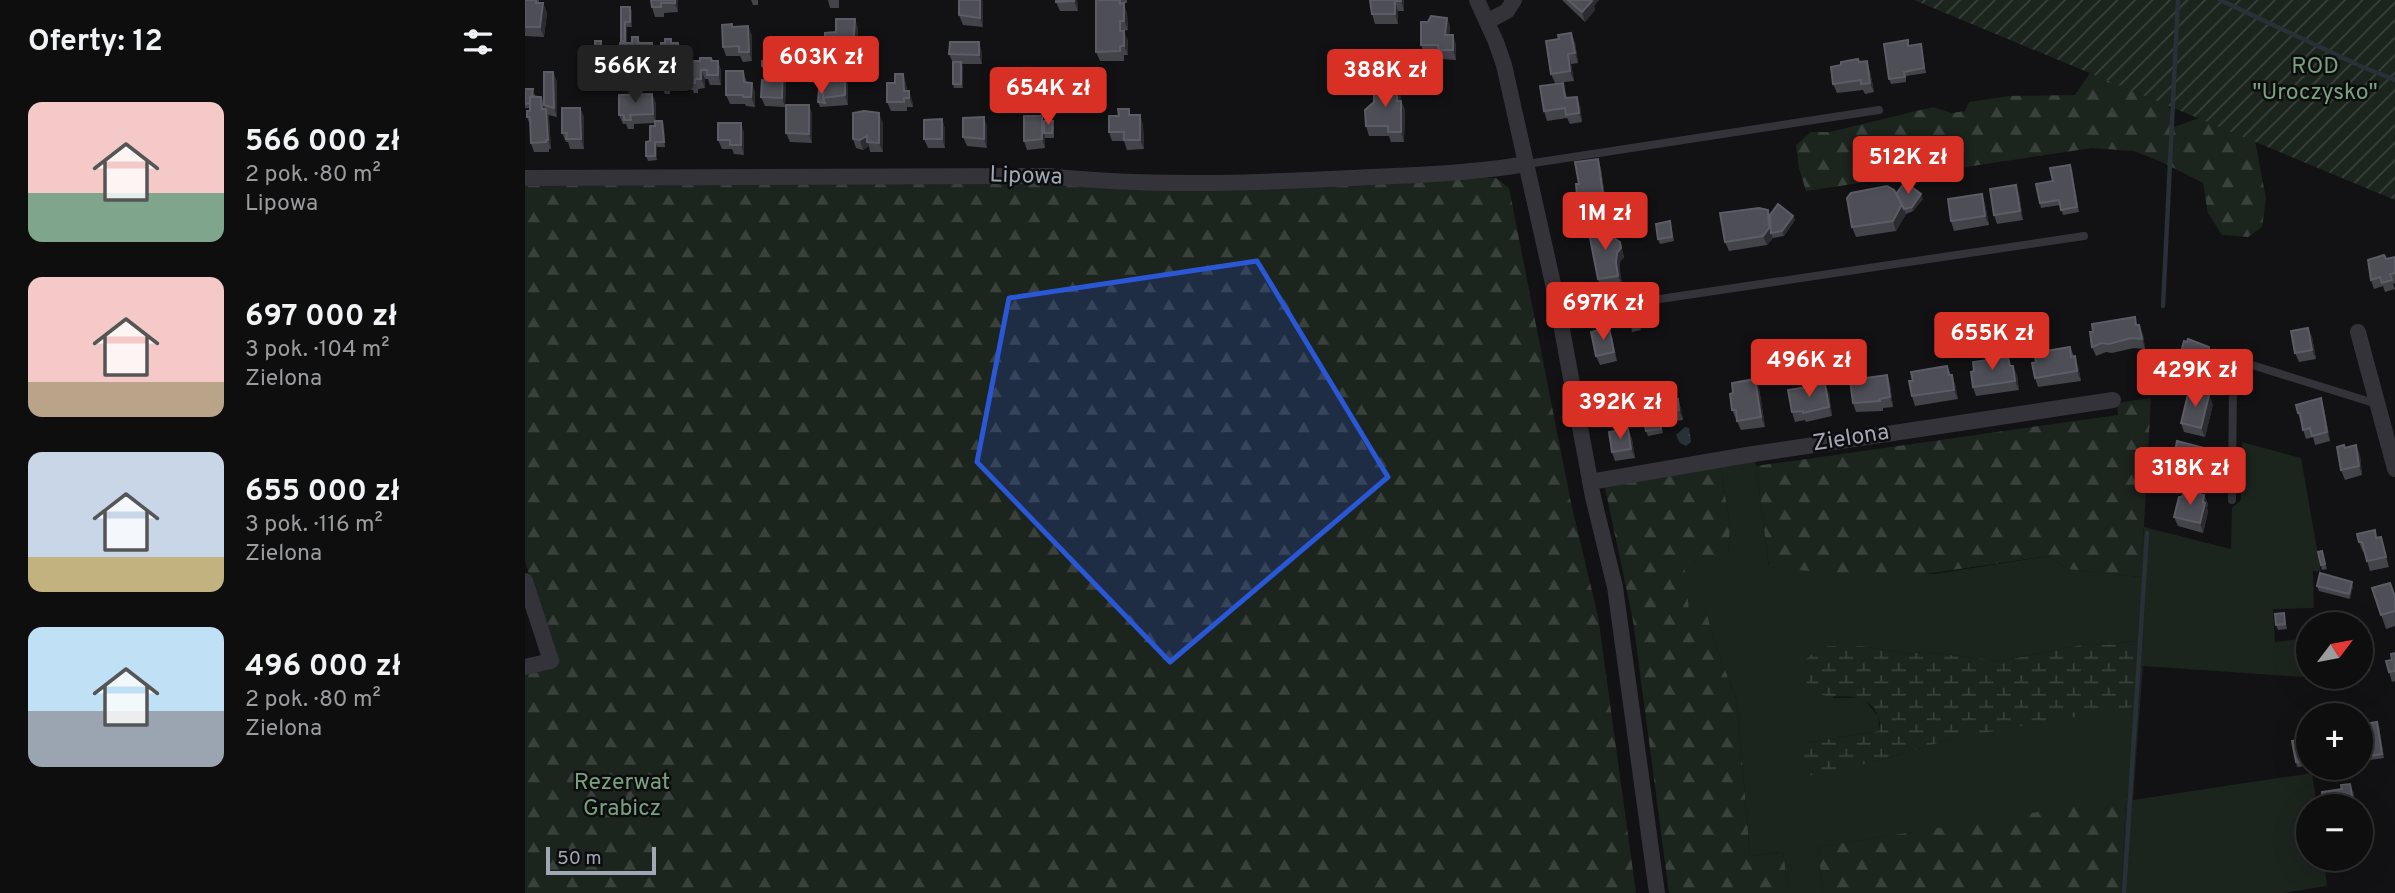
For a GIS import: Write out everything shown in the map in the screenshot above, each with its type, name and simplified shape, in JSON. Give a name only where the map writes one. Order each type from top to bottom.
[{"type":"street","points":[[1477,0],[1488,21],[1504,65],[1559,314],[1590,482],[1617,599],[1657,893]]},
{"type":"street","points":[[1488,21],[1507,11],[1514,0]]},
{"type":"street","name":"Lipowa","points":[[525,178],[1048,176],[1104,182],[1279,182],[1469,172],[1527,164]]},
{"type":"street","points":[[2358,332],[2395,469]]},
{"type":"street","name":"Zielona","points":[[1590,482],[1747,455],[2113,400]]},
{"type":"street","points":[[525,581],[551,661],[525,667]]},
{"type":"lane","points":[[1527,164],[1879,110]]},
{"type":"lane","points":[[1559,314],[2084,236]]},
{"type":"lane","points":[[2232,500],[2233,377],[2237,369],[2252,365],[2377,404]]},
{"type":"highlighted area","points":[[1257,261],[1388,477],[1170,662],[977,462],[1009,298]]},
{"type":"green space","name":"ROD \"Uroczysko\"","points":[[1914,0],[2395,0],[2395,200]]},
{"type":"green space","points":[[2090,73],[2169,106],[2174,127],[2199,118],[2255,141],[2266,199],[2262,227],[2248,237],[2222,235],[2208,213],[2203,183],[2134,151],[2092,148],[1806,191],[1796,145],[1811,132],[1830,132],[1933,107],[1952,113],[1965,111],[1969,102],[2009,96],[2075,95]]},
{"type":"green space","name":"Rezerwat Grabicz","points":[[1496,178],[1509,188],[1571,503],[1598,616],[1636,893],[525,893],[525,675],[556,667],[525,561],[525,184],[1069,183]]},
{"type":"green space","points":[[2151,398],[2141,577],[2067,569],[2048,556],[1891,579],[1769,567],[1756,466],[2118,415],[2117,403]]},
{"type":"green space","points":[[2242,442],[2301,458],[2321,572],[2313,571],[2314,608],[2273,609],[2275,642],[2296,639],[2296,676],[2143,666],[2133,800],[2296,775],[2296,780],[2313,780],[2315,794],[2296,794],[2296,871],[2325,871],[2327,886],[2283,893],[2121,893],[2126,799],[1818,847],[1823,893],[1789,893],[1783,852],[1750,856],[1737,701],[1715,644],[1705,607],[1689,611],[1683,563],[1728,556],[1730,526],[1720,464],[1755,459],[1769,567],[1934,574],[2048,556],[2067,569],[2140,577],[2144,527],[2231,549],[2232,508],[2241,500]],"holes":[[[2136,641],[1954,738],[1874,762],[1805,743],[1880,731],[1878,716],[1863,698],[1833,698],[1829,646],[1862,646],[1910,654],[1923,652],[2002,661],[2086,644],[2105,645]]]},
{"type":"green space","points":[[1720,464],[1730,526],[1728,557],[1684,563],[1689,610],[1705,607],[1715,644],[1737,701],[1750,856],[1783,852],[1789,893],[1669,893],[1633,620],[1604,483]]},
{"type":"green space","points":[[2136,641],[2132,707],[1954,738],[1874,762],[1808,776],[1803,758],[1805,743],[1880,731],[1878,715],[1866,701],[1825,696],[1807,683],[1800,668],[1816,651],[1828,646],[1862,646],[1910,654],[1923,652],[2002,661],[2086,644],[2105,645]]},
{"type":"green space","points":[[2126,798],[2121,893],[1823,893],[1818,847]]},
{"type":"water","points":[[1685,427],[1689,428],[1691,442],[1686,446],[1680,443],[1676,435]]},
{"type":"building","points":[[525,0],[543,3],[540,27],[525,27]]},
{"type":"building","points":[[651,0],[675,0],[675,3],[661,3],[661,7],[652,7]]},
{"type":"building","points":[[959,0],[980,0],[980,18],[959,15]]},
{"type":"building","points":[[1096,0],[1120,0],[1120,4],[1124,3],[1124,21],[1120,21],[1120,31],[1124,31],[1124,46],[1120,46],[1120,51],[1096,52]]},
{"type":"building","points":[[1370,0],[1401,1],[1395,1],[1395,14],[1372,14]]},
{"type":"building","points":[[1568,0],[1591,0],[1592,1],[1582,12]]},
{"type":"building","points":[[621,7],[630,7],[630,22],[625,22],[625,41],[621,41]]},
{"type":"building","points":[[1431,16],[1447,18],[1445,35],[1453,35],[1453,50],[1439,50],[1438,45],[1421,45],[1421,22],[1428,22]]},
{"type":"building","points":[[836,19],[855,19],[853,49],[825,46],[825,33],[836,32]]},
{"type":"building","points":[[732,24],[732,27],[748,26],[749,52],[739,52],[739,46],[723,47],[722,25]]},
{"type":"building","points":[[1571,33],[1575,53],[1568,54],[1570,71],[1551,74],[1546,41]]},
{"type":"building","points":[[632,37],[638,37],[638,43],[652,43],[652,56],[620,56],[620,43],[632,43]]},
{"type":"building","points":[[665,39],[678,43],[679,53],[674,53],[674,58],[662,58],[661,43],[665,43]]},
{"type":"building","points":[[1908,40],[1908,46],[1921,44],[1924,68],[1904,72],[1905,77],[1889,79],[1884,44]]},
{"type":"building","points":[[595,41],[601,41],[601,46],[617,46],[617,55],[595,55]]},
{"type":"building","points":[[950,42],[979,42],[979,55],[949,54]]},
{"type":"building","points":[[700,58],[718,61],[718,75],[707,75],[707,70],[701,70],[701,79],[695,79],[695,83],[667,81],[667,85],[661,85],[661,81],[657,81],[656,61],[700,61]]},
{"type":"building","points":[[766,58],[783,58],[782,98],[761,97],[762,80],[770,81],[770,70],[765,70],[766,66],[762,66],[762,61],[766,61]]},
{"type":"building","points":[[1858,59],[1859,62],[1867,61],[1870,83],[1861,84],[1861,80],[1833,84],[1831,67]]},
{"type":"building","points":[[826,62],[834,63],[833,68],[826,67]]},
{"type":"building","points":[[953,62],[961,62],[961,84],[953,84]]},
{"type":"building","points":[[787,64],[807,64],[806,72],[787,71]]},
{"type":"building","points":[[726,71],[743,71],[744,82],[752,83],[751,97],[726,95]]},
{"type":"building","points":[[544,72],[553,72],[554,108],[544,105]]},
{"type":"building","points":[[895,74],[903,74],[904,91],[909,91],[909,98],[904,98],[904,102],[887,102],[887,83],[895,83]]},
{"type":"building","points":[[823,75],[845,75],[845,95],[823,98]]},
{"type":"building","points":[[1563,83],[1565,98],[1577,97],[1579,113],[1566,115],[1565,108],[1544,111],[1540,86]]},
{"type":"building","points":[[1374,85],[1397,85],[1397,101],[1401,101],[1401,132],[1388,132],[1388,126],[1366,126],[1365,110],[1374,102]]},
{"type":"building","points":[[525,89],[533,89],[532,96],[538,97],[530,97],[530,103],[525,104]]},
{"type":"building","points":[[819,89],[823,89],[825,103],[818,102]]},
{"type":"building","points":[[652,94],[653,114],[630,115],[631,120],[624,120],[624,115],[619,115],[619,95]]},
{"type":"building","points":[[530,97],[541,97],[542,109],[546,109],[546,142],[531,143],[530,117],[527,117]]},
{"type":"building","points":[[786,105],[809,105],[809,134],[786,133]]},
{"type":"building","points":[[562,108],[580,108],[581,139],[566,139],[567,133],[562,133]]},
{"type":"building","points":[[1118,109],[1129,109],[1129,115],[1140,115],[1140,140],[1124,140],[1124,132],[1109,132],[1109,116],[1119,116]]},
{"type":"building","points":[[853,113],[879,113],[879,143],[867,142],[867,136],[860,140],[853,139]]},
{"type":"building","points":[[1024,116],[1042,116],[1042,139],[1024,141]]},
{"type":"building","points":[[984,117],[984,139],[963,137],[963,118]]},
{"type":"building","points":[[942,119],[942,139],[924,139],[924,120]]},
{"type":"building","points":[[655,121],[662,121],[664,142],[655,142],[655,156],[646,156],[650,126],[655,126]]},
{"type":"building","points":[[1044,121],[1053,121],[1052,133],[1044,133]]},
{"type":"building","points":[[718,123],[741,123],[741,145],[730,145],[730,140],[718,140]]},
{"type":"building","points":[[1598,159],[1603,194],[1577,195],[1576,184],[1579,184],[1575,162]]},
{"type":"building","points":[[2070,165],[2077,207],[2061,210],[2059,200],[2040,203],[2036,184],[2053,181],[2050,168]]},
{"type":"building","points":[[1905,182],[1921,194],[1912,207],[1904,209],[1896,194]]},
{"type":"building","points":[[2016,185],[2020,211],[1994,215],[1990,189]]},
{"type":"building","points":[[1887,186],[1894,190],[1902,204],[1893,221],[1852,227],[1847,198],[1851,193]]},
{"type":"building","points":[[1982,194],[1985,216],[1951,221],[1948,199]]},
{"type":"building","points":[[1778,204],[1793,216],[1782,231],[1771,233],[1770,215]]},
{"type":"building","points":[[1759,208],[1768,210],[1769,228],[1763,236],[1725,242],[1720,213]]},
{"type":"building","points":[[1670,221],[1672,237],[1658,239],[1656,224]]},
{"type":"building","points":[[1603,228],[1613,229],[1614,238],[1620,242],[1621,248],[1616,262],[1618,276],[1598,279],[1589,233]]},
{"type":"building","points":[[2384,255],[2386,259],[2395,257],[2395,273],[2390,274],[2392,280],[2382,283],[2380,277],[2371,280],[2368,260]]},
{"type":"building","points":[[1633,297],[1635,310],[1614,313],[1613,301]]},
{"type":"building","points":[[1637,314],[1639,326],[1631,327],[1629,316]]},
{"type":"building","points":[[2135,317],[2142,339],[2131,338],[2092,347],[2092,324]]},
{"type":"building","points":[[1609,328],[1614,352],[1596,356],[1591,332]]},
{"type":"building","points":[[2308,328],[2312,350],[2295,353],[2291,331]]},
{"type":"building","points":[[2188,339],[2209,347],[2203,361],[2211,363],[2208,378],[2186,372],[2187,365],[2178,363],[2184,341],[2187,342]]},
{"type":"building","points":[[2070,347],[2071,357],[2075,356],[2077,371],[2035,378],[2032,363],[2036,362],[2034,353]]},
{"type":"building","points":[[2008,357],[2010,366],[2013,366],[2015,381],[1973,387],[1973,362]]},
{"type":"building","points":[[1947,366],[1949,375],[1952,375],[1954,390],[1912,396],[1909,381],[1913,381],[1911,372]]},
{"type":"building","points":[[1887,375],[1890,397],[1879,399],[1880,401],[1853,403],[1850,380]]},
{"type":"building","points":[[1755,379],[1761,417],[1737,421],[1736,410],[1732,410],[1732,383]]},
{"type":"building","points":[[1825,384],[1829,407],[1803,413],[1792,412],[1788,390]]},
{"type":"building","points":[[1616,390],[1620,397],[1626,396],[1628,410],[1605,413],[1603,394]]},
{"type":"building","points":[[2189,390],[2209,395],[2201,428],[2181,423]]},
{"type":"building","points":[[2321,398],[2327,432],[2312,436],[2310,428],[2303,430],[2296,405]]},
{"type":"building","points":[[1678,399],[1679,410],[1657,413],[1656,403]]},
{"type":"building","points":[[1659,418],[1661,429],[1646,431],[1644,420]]},
{"type":"building","points":[[1628,429],[1631,449],[1612,452],[1609,432]]},
{"type":"building","points":[[2177,441],[2204,448],[2201,466],[2207,468],[2205,478],[2171,470]]},
{"type":"building","points":[[2344,445],[2345,448],[2356,445],[2359,466],[2341,470],[2337,447]]},
{"type":"building","points":[[2184,490],[2204,495],[2205,503],[2200,523],[2174,517],[2179,497],[2182,497]]},
{"type":"building","points":[[2375,530],[2376,538],[2381,537],[2386,557],[2367,561],[2357,534]]},
{"type":"building","points":[[2322,551],[2325,564],[2321,565],[2318,552]]},
{"type":"building","points":[[2320,573],[2352,582],[2349,594],[2317,586]]},
{"type":"building","points":[[2390,583],[2395,597],[2395,611],[2381,615],[2372,588]]},
{"type":"building","points":[[2284,613],[2285,624],[2276,625],[2275,614]]},
{"type":"building","points":[[2395,653],[2395,671],[2389,672],[2386,661],[2392,660],[2391,654]]},
{"type":"building","points":[[2377,722],[2382,754],[2373,755],[2373,723]]},
{"type":"building","points":[[2296,740],[2296,762],[2292,741]]},
{"type":"building","points":[[2350,784],[2352,794],[2322,794],[2342,789],[2341,785]]},
{"type":"waterway","points":[[2163,306],[2178,0]]},
{"type":"waterway","points":[[2220,0],[2356,64]]},
{"type":"waterway","points":[[2360,66],[2395,80]]},
{"type":"waterway","points":[[2124,893],[2147,533]]}]
